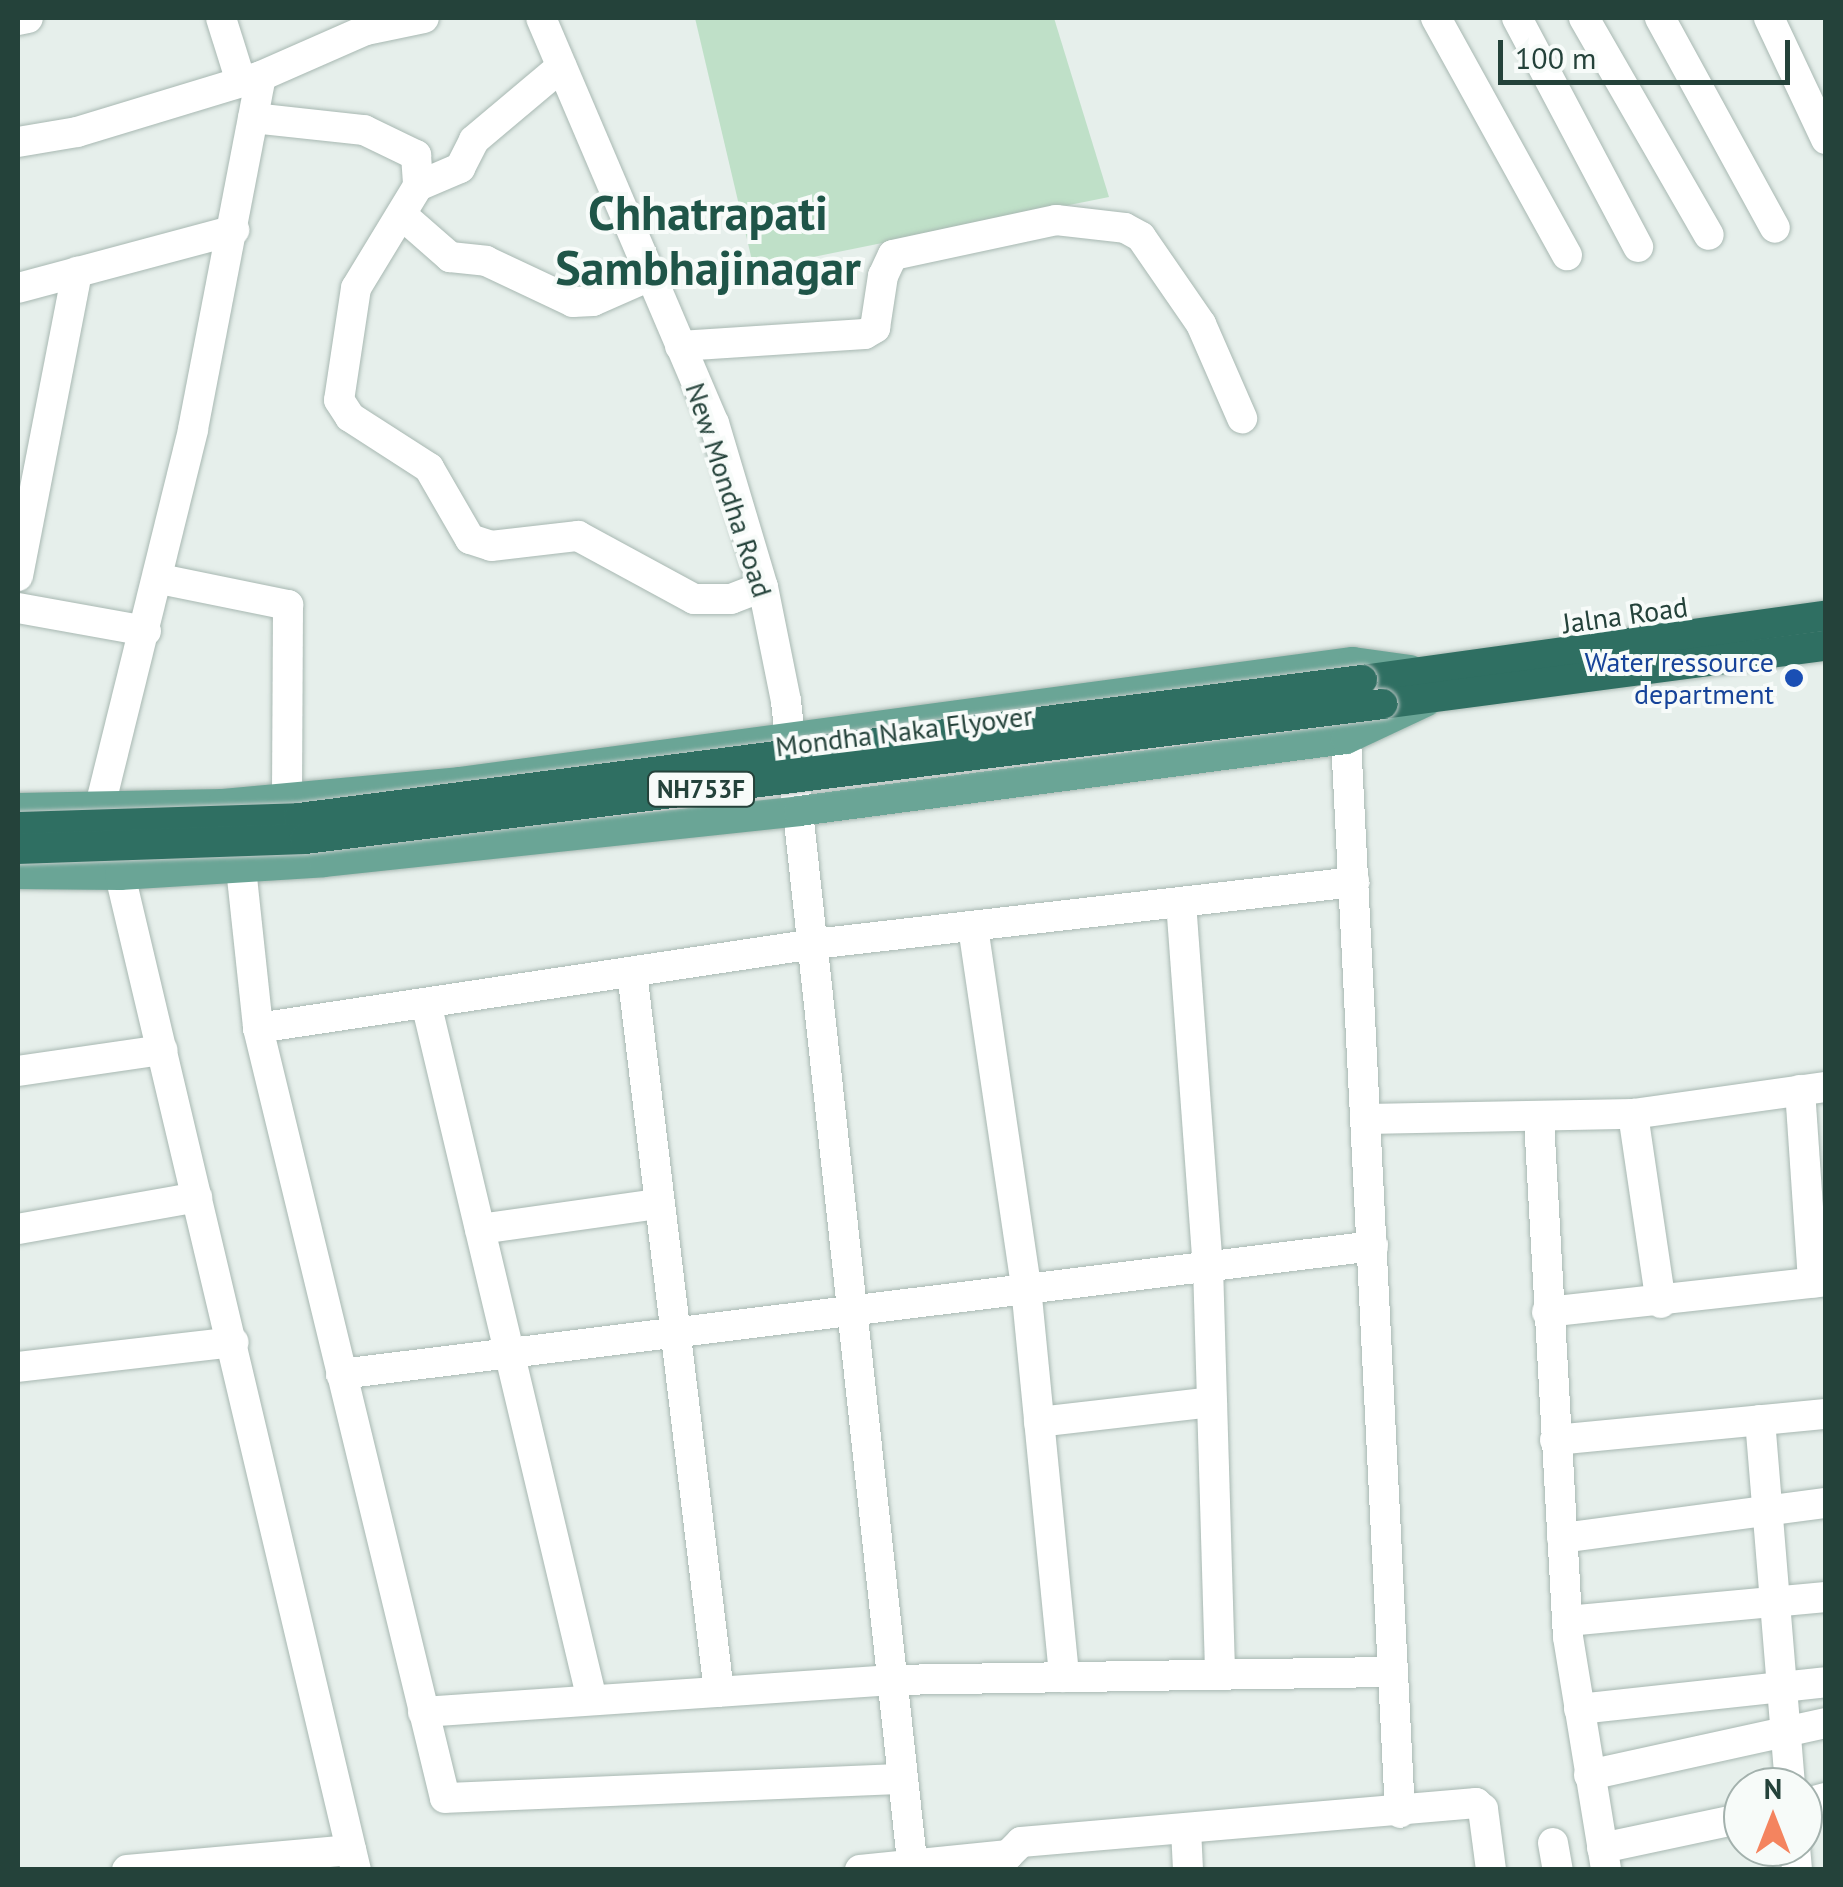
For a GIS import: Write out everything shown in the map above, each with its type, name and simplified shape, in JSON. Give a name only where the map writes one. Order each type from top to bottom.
[{"type":"highway","name":"Jalna Road","points":[[1436,684],[1826,616]]},
{"type":"highway","name":"Jalna Road","points":[[1436,684],[1826,646]]},
{"type":"highway","name":"Mondha Naka Flyover","points":[[18,827],[299,818],[1362,680],[1436,684]]},
{"type":"highway","name":"Mondha Naka Flyover","points":[[18,850],[306,839],[1383,704],[1436,684]]},
{"type":"main road","points":[[18,808],[287,799],[459,782],[790,733],[1353,662],[1436,684]]},
{"type":"main road","points":[[18,874],[120,875],[241,868],[799,811],[1346,739],[1436,684]]},
{"type":"street","points":[[18,20],[28,18]]},
{"type":"street","points":[[100,806],[160,580],[254,118],[251,79],[221,18]]},
{"type":"street","points":[[18,142],[77,132],[251,79],[366,30],[424,18]]},
{"type":"street","name":"New Mondha Road","points":[[540,18],[714,424],[763,587],[790,733],[856,1308],[889,1680],[912,1866]]},
{"type":"street","points":[[1436,18],[1566,254]]},
{"type":"street","points":[[1517,18],[1638,247]]},
{"type":"street","points":[[1584,18],[1710,235]]},
{"type":"street","points":[[1660,18],[1776,228]]},
{"type":"street","points":[[1769,18],[1825,137]]},
{"type":"street","points":[[418,186],[452,175],[474,140],[562,68]]},
{"type":"street","points":[[254,118],[364,130],[416,155],[418,186],[356,288],[339,388],[342,409],[429,468],[477,544],[578,536],[694,599],[731,599],[763,587]]},
{"type":"street","points":[[402,215],[450,257],[486,261],[573,302],[593,301],[650,276]]},
{"type":"street","points":[[680,346],[865,334],[874,328],[882,276],[893,255],[1056,220],[1125,228],[1141,237],[1200,324],[1242,418]]},
{"type":"street","points":[[18,288],[234,230]]},
{"type":"street","points":[[18,576],[76,272]]},
{"type":"street","points":[[160,580],[288,605],[287,799]]},
{"type":"street","points":[[18,608],[146,631]]},
{"type":"street","points":[[1346,739],[1389,1672],[1400,1813]]},
{"type":"street","points":[[241,868],[258,1028],[445,1798],[902,1779]]},
{"type":"street","points":[[120,875],[234,1342],[353,1860],[127,1870]]},
{"type":"street","points":[[258,1028],[814,944],[1354,882]]},
{"type":"street","points":[[1181,902],[1208,1266],[1220,1675]]},
{"type":"street","points":[[974,926],[1026,1287],[1064,1677]]},
{"type":"street","points":[[632,972],[719,1692]]},
{"type":"street","points":[[426,1003],[592,1700]]},
{"type":"street","points":[[18,1071],[162,1050]]},
{"type":"street","points":[[1366,1118],[1466,1112],[1539,1120],[1633,1114],[1813,1088],[1819,1282],[1660,1303],[1547,1312]]},
{"type":"street","points":[[1633,1114],[1660,1303]]},
{"type":"street","points":[[1539,1120],[1567,1621],[1604,1859],[1723,1824]]},
{"type":"street","points":[[18,1228],[197,1196]]},
{"type":"street","points":[[480,1229],[659,1204]]},
{"type":"street","points":[[342,1374],[1372,1246]]},
{"type":"street","points":[[18,1367],[234,1342]]},
{"type":"street","points":[[1039,1422],[1212,1402]]},
{"type":"street","points":[[1555,1440],[1826,1414]]},
{"type":"street","points":[[1760,1420],[1788,1767]]},
{"type":"street","points":[[1562,1538],[1826,1503]]},
{"type":"street","points":[[1567,1621],[1826,1597]]},
{"type":"street","points":[[422,1712],[889,1680],[1389,1672]]},
{"type":"street","points":[[1579,1709],[1826,1682]]},
{"type":"street","points":[[1589,1775],[1826,1722]]},
{"type":"street","points":[[860,1870],[1008,1855],[1021,1842],[1045,1855],[1186,1829],[1480,1804],[1491,1870]]},
{"type":"street","points":[[1186,1829],[1188,1870]]},
{"type":"green space","points":[[695,18],[1054,18],[1109,197],[754,269]]},
{"type":"place","name":"Water ressource department","points":[[1794,678]]},
{"type":"district","name":"Chhatrapati Sambhajinagar","points":[[708,240]]}]
